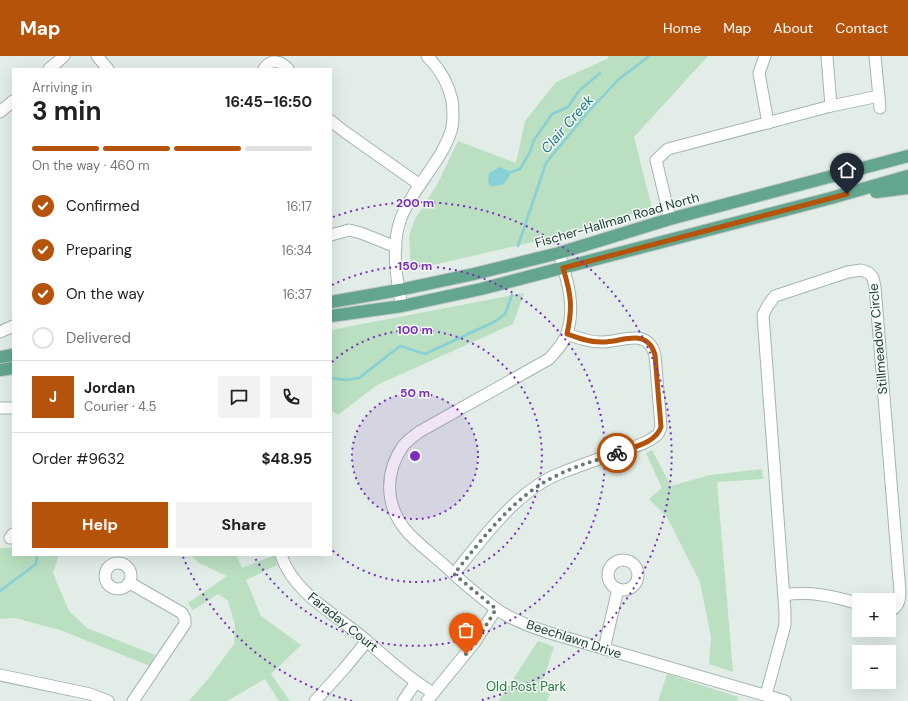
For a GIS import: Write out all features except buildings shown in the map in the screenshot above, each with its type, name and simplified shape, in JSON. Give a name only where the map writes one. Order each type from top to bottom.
[{"type":"main road","name":"Fischer-Hallman Road North","points":[[332,302],[399,290],[474,274],[559,253],[670,219],[908,156]]},
{"type":"main road","points":[[332,316],[402,306],[481,289],[831,198],[908,176]]},
{"type":"main road","points":[[831,198],[908,188]]},
{"type":"main road","points":[[0,358],[12,355]]},
{"type":"main road","points":[[0,370],[12,368]]},
{"type":"street","points":[[49,68],[64,56]]},
{"type":"street","points":[[97,56],[107,68]]},
{"type":"street","points":[[402,306],[396,264],[396,247],[401,219],[409,201],[443,148],[452,130],[453,108],[450,89],[442,73],[427,56]]},
{"type":"street","points":[[765,56],[759,73],[768,123]]},
{"type":"street","points":[[827,56],[831,106]]},
{"type":"street","points":[[875,56],[880,108]]},
{"type":"street","points":[[265,68],[269,63],[277,61],[284,64],[287,68]]},
{"type":"street","points":[[670,219],[656,160],[668,150],[831,106],[879,96]]},
{"type":"street","points":[[0,112],[12,102]]},
{"type":"street","points":[[332,122],[420,185]]},
{"type":"street","points":[[332,235],[349,230],[361,233],[396,247]]},
{"type":"street","name":"Beechlawn Drive","points":[[559,253],[568,285],[571,311],[567,334],[550,359],[419,432],[404,446],[393,465],[389,482],[390,498],[394,513],[413,538],[496,609],[533,628],[785,701]]},
{"type":"street","name":"Stillmeadow Circle","points":[[766,695],[785,625],[763,315],[775,296],[848,272],[861,270],[869,273],[873,278],[875,288],[900,592],[900,599],[896,607]]},
{"type":"street","points":[[0,332],[12,327]]},
{"type":"street","points":[[454,574],[480,540],[522,498],[539,485],[559,474],[644,443],[659,434],[661,427],[654,348],[642,338],[602,342],[587,340],[567,334]]},
{"type":"street","points":[[0,408],[12,408]]},
{"type":"street","name":"Faraday Court","points":[[280,556],[287,570],[309,595],[416,682],[430,697],[476,642],[496,609]]},
{"type":"street","points":[[130,583],[182,613],[185,619],[184,624],[133,701]]},
{"type":"street","points":[[604,649],[618,589]]},
{"type":"street","points":[[784,595],[796,593],[816,594],[841,598],[852,602]]},
{"type":"street","points":[[315,701],[344,670],[367,641]]},
{"type":"street","points":[[0,675],[90,694],[108,701]]},
{"type":"street","points":[[403,701],[416,682]]},
{"type":"green space","points":[[609,56],[708,56],[634,137],[652,208],[537,241],[411,270],[409,236],[415,219],[438,183],[458,141],[516,163],[525,121],[556,82],[607,59]]},
{"type":"green space","points":[[524,293],[513,324],[377,385],[338,415],[332,411],[332,330]]},
{"type":"green space","points":[[652,450],[671,486],[710,475],[762,469],[763,479],[717,482],[733,672],[709,664],[711,637],[700,582],[667,517],[649,499],[662,488],[646,453]]},
{"type":"green space","points":[[0,548],[12,548],[12,556],[59,556],[53,573],[69,611],[87,628],[155,655],[150,666],[60,630],[15,618],[0,619]]},
{"type":"green space","points":[[192,556],[236,556],[242,568],[275,556],[277,565],[246,580],[261,616],[301,645],[271,674],[290,701],[279,701],[265,679],[227,701],[189,701],[209,678],[234,644],[235,625],[228,601],[218,594],[193,610],[188,603],[227,576],[199,563]]},
{"type":"green space","name":"Old Post Park","points":[[538,641],[554,647],[540,689],[550,694],[547,701],[499,701]]},
{"type":"green space","points":[[667,674],[738,697],[737,701],[658,701]]},
{"type":"water","points":[[500,167],[511,172],[508,179],[504,184],[490,186],[488,180],[489,173]]},
{"type":"waterway","name":"Clair Creek","points":[[518,246],[546,163],[588,112],[618,80],[649,56]]},
{"type":"waterway","points":[[511,172],[520,169],[530,152],[534,140],[552,114],[568,107],[579,91],[600,73]]},
{"type":"waterway","name":"Clair Creek","points":[[332,378],[346,380],[359,378],[400,346],[425,354],[496,321],[505,314],[512,295]]},
{"type":"waterway","name":"Clair Creek","points":[[0,591],[36,564],[37,556]]},
{"type":"way so far","points":[[466,654],[476,642],[496,609],[454,574],[480,540],[522,498],[539,485],[559,474],[617,453]]},
{"type":"route","points":[[617,453],[644,443],[659,434],[661,427],[654,348],[642,338],[602,342],[587,340],[567,334],[571,311],[571,300],[563,268],[847,194]]}]
